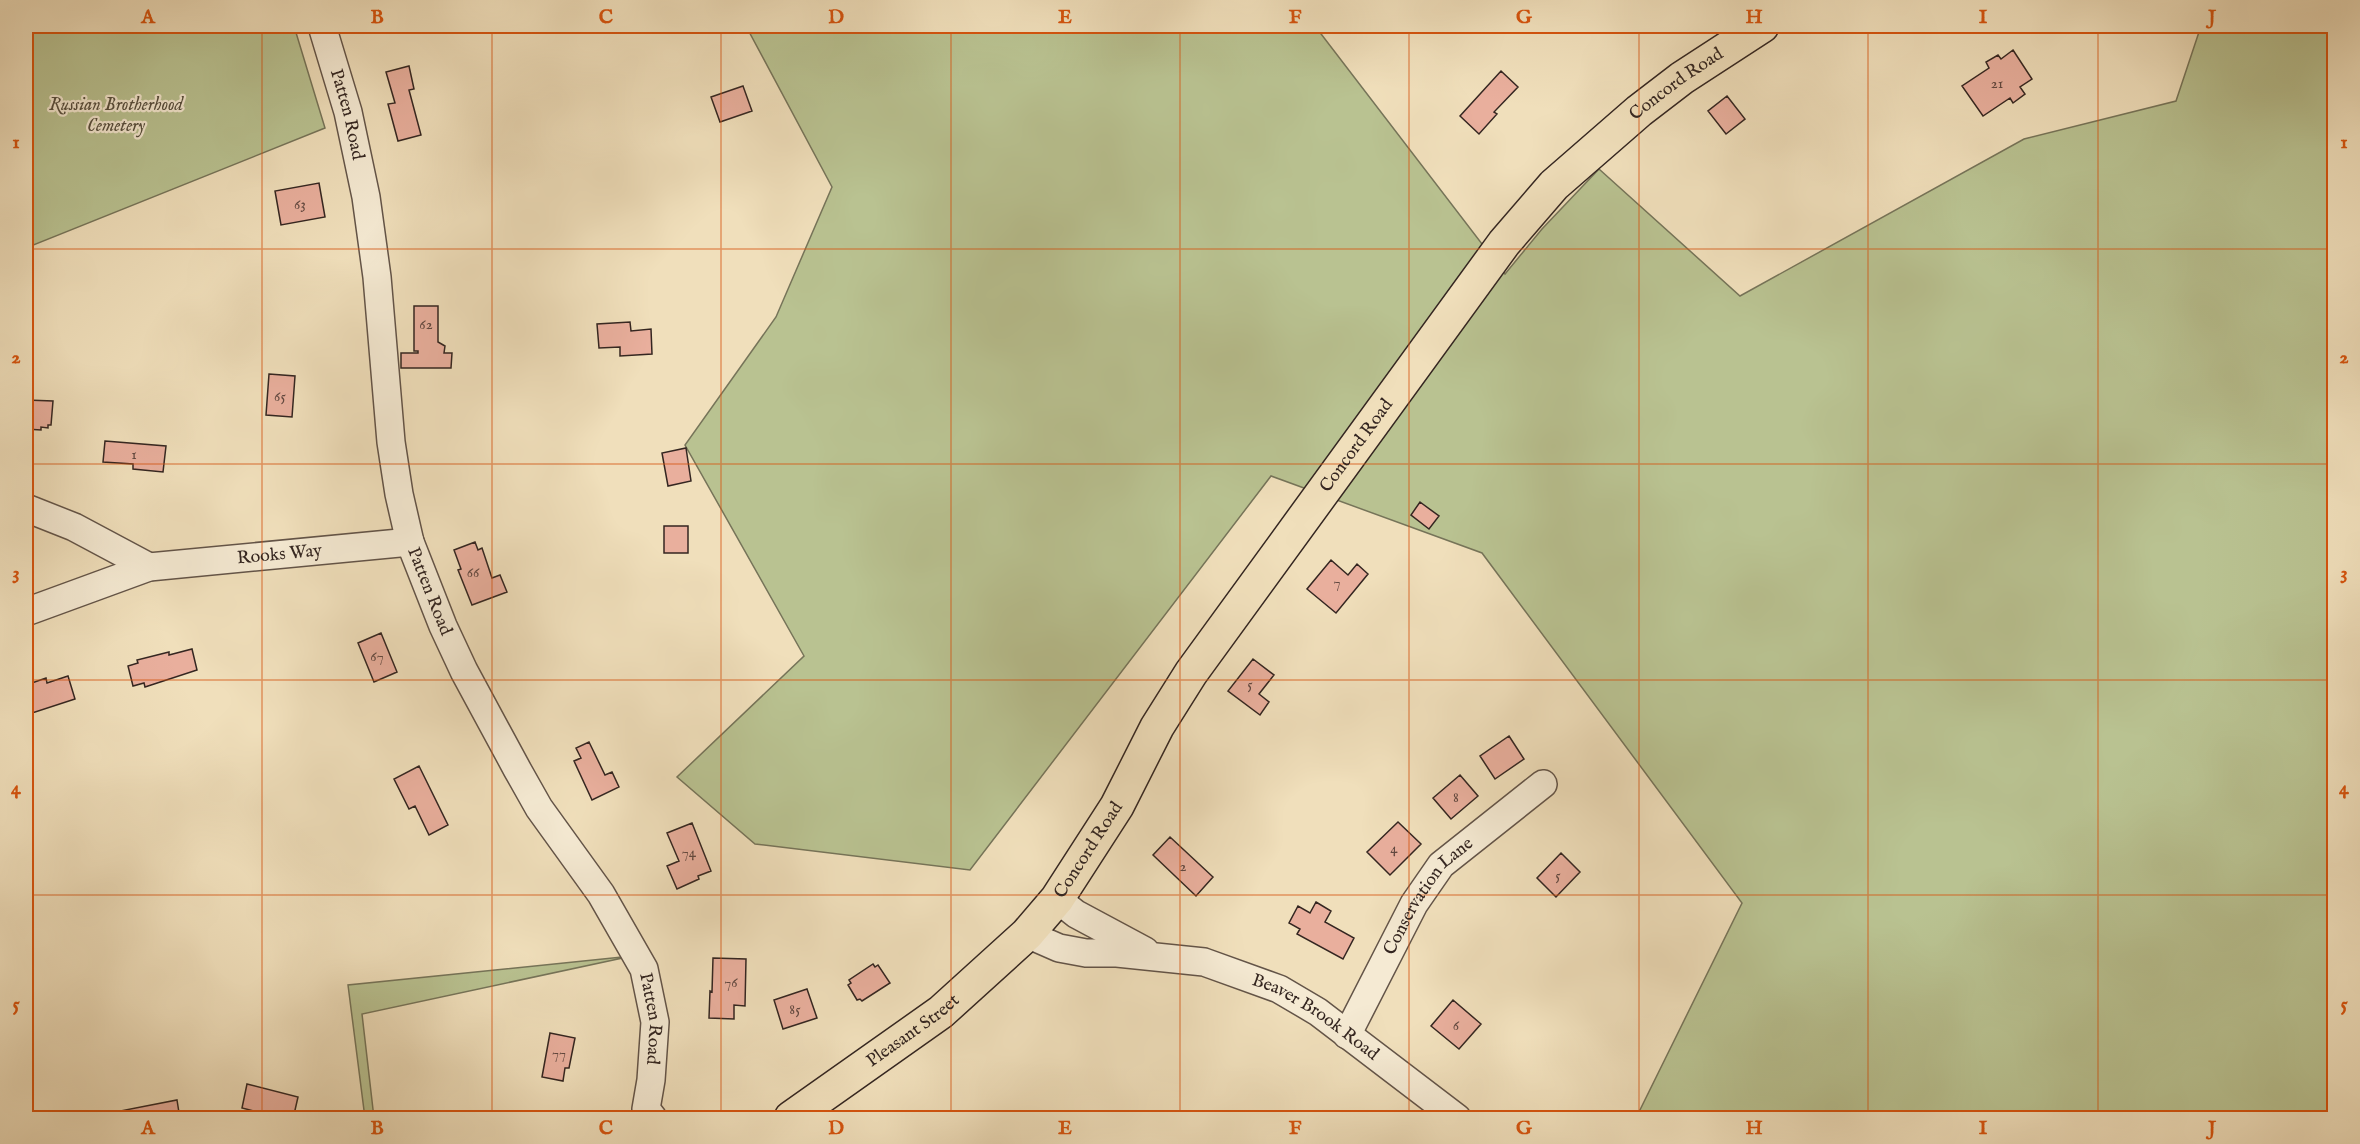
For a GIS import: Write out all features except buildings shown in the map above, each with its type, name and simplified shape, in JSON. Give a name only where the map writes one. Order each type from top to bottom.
[{"type":"main road","name":"Concord Road","points":[[1027,934],[1057,899],[1117,806],[1157,727],[1191,673],[1504,243],[1554,185],[1638,111],[1682,78],[1762,26]]},
{"type":"main road","name":"Pleasant Street","points":[[790,1119],[941,1012],[1027,934]]},
{"type":"street","name":"Patten Road","points":[[322,26],[348,112],[366,197],[377,277],[391,442],[399,494],[410,542],[443,626],[464,671],[517,769],[539,808],[601,894],[644,969],[655,1022],[648,1115]]},
{"type":"street","points":[[26,508],[74,527],[149,567]]},
{"type":"street","name":"Rooks Way","points":[[26,612],[149,567],[410,542]]},
{"type":"street","name":"Conservation Lane","points":[[1347,1035],[1414,904],[1441,865],[1543,784]]},
{"type":"street","name":"Beaver Brook Road","points":[[1057,899],[1076,914],[1154,956]]},
{"type":"street","name":"Beaver Brook Road","points":[[1027,934],[1059,948],[1086,953],[1117,952],[1204,962],[1279,989],[1318,1012],[1445,1114]]},
{"type":"green space","name":"Russian Brotherhood Cemetery","points":[[26,26],[294,26],[325,128],[26,248]]},
{"type":"green space","points":[[746,26],[1315,26],[1505,274],[1542,229],[1599,169],[1740,296],[2024,139],[2176,101],[2201,26],[2334,26],[2334,1118],[1636,1118],[1742,903],[1482,553],[1271,476],[970,870],[755,844],[677,777],[804,656],[685,445],[776,317],[832,187]]},
{"type":"green space","points":[[632,956],[362,1014],[374,1118],[365,1118],[348,985]]}]
